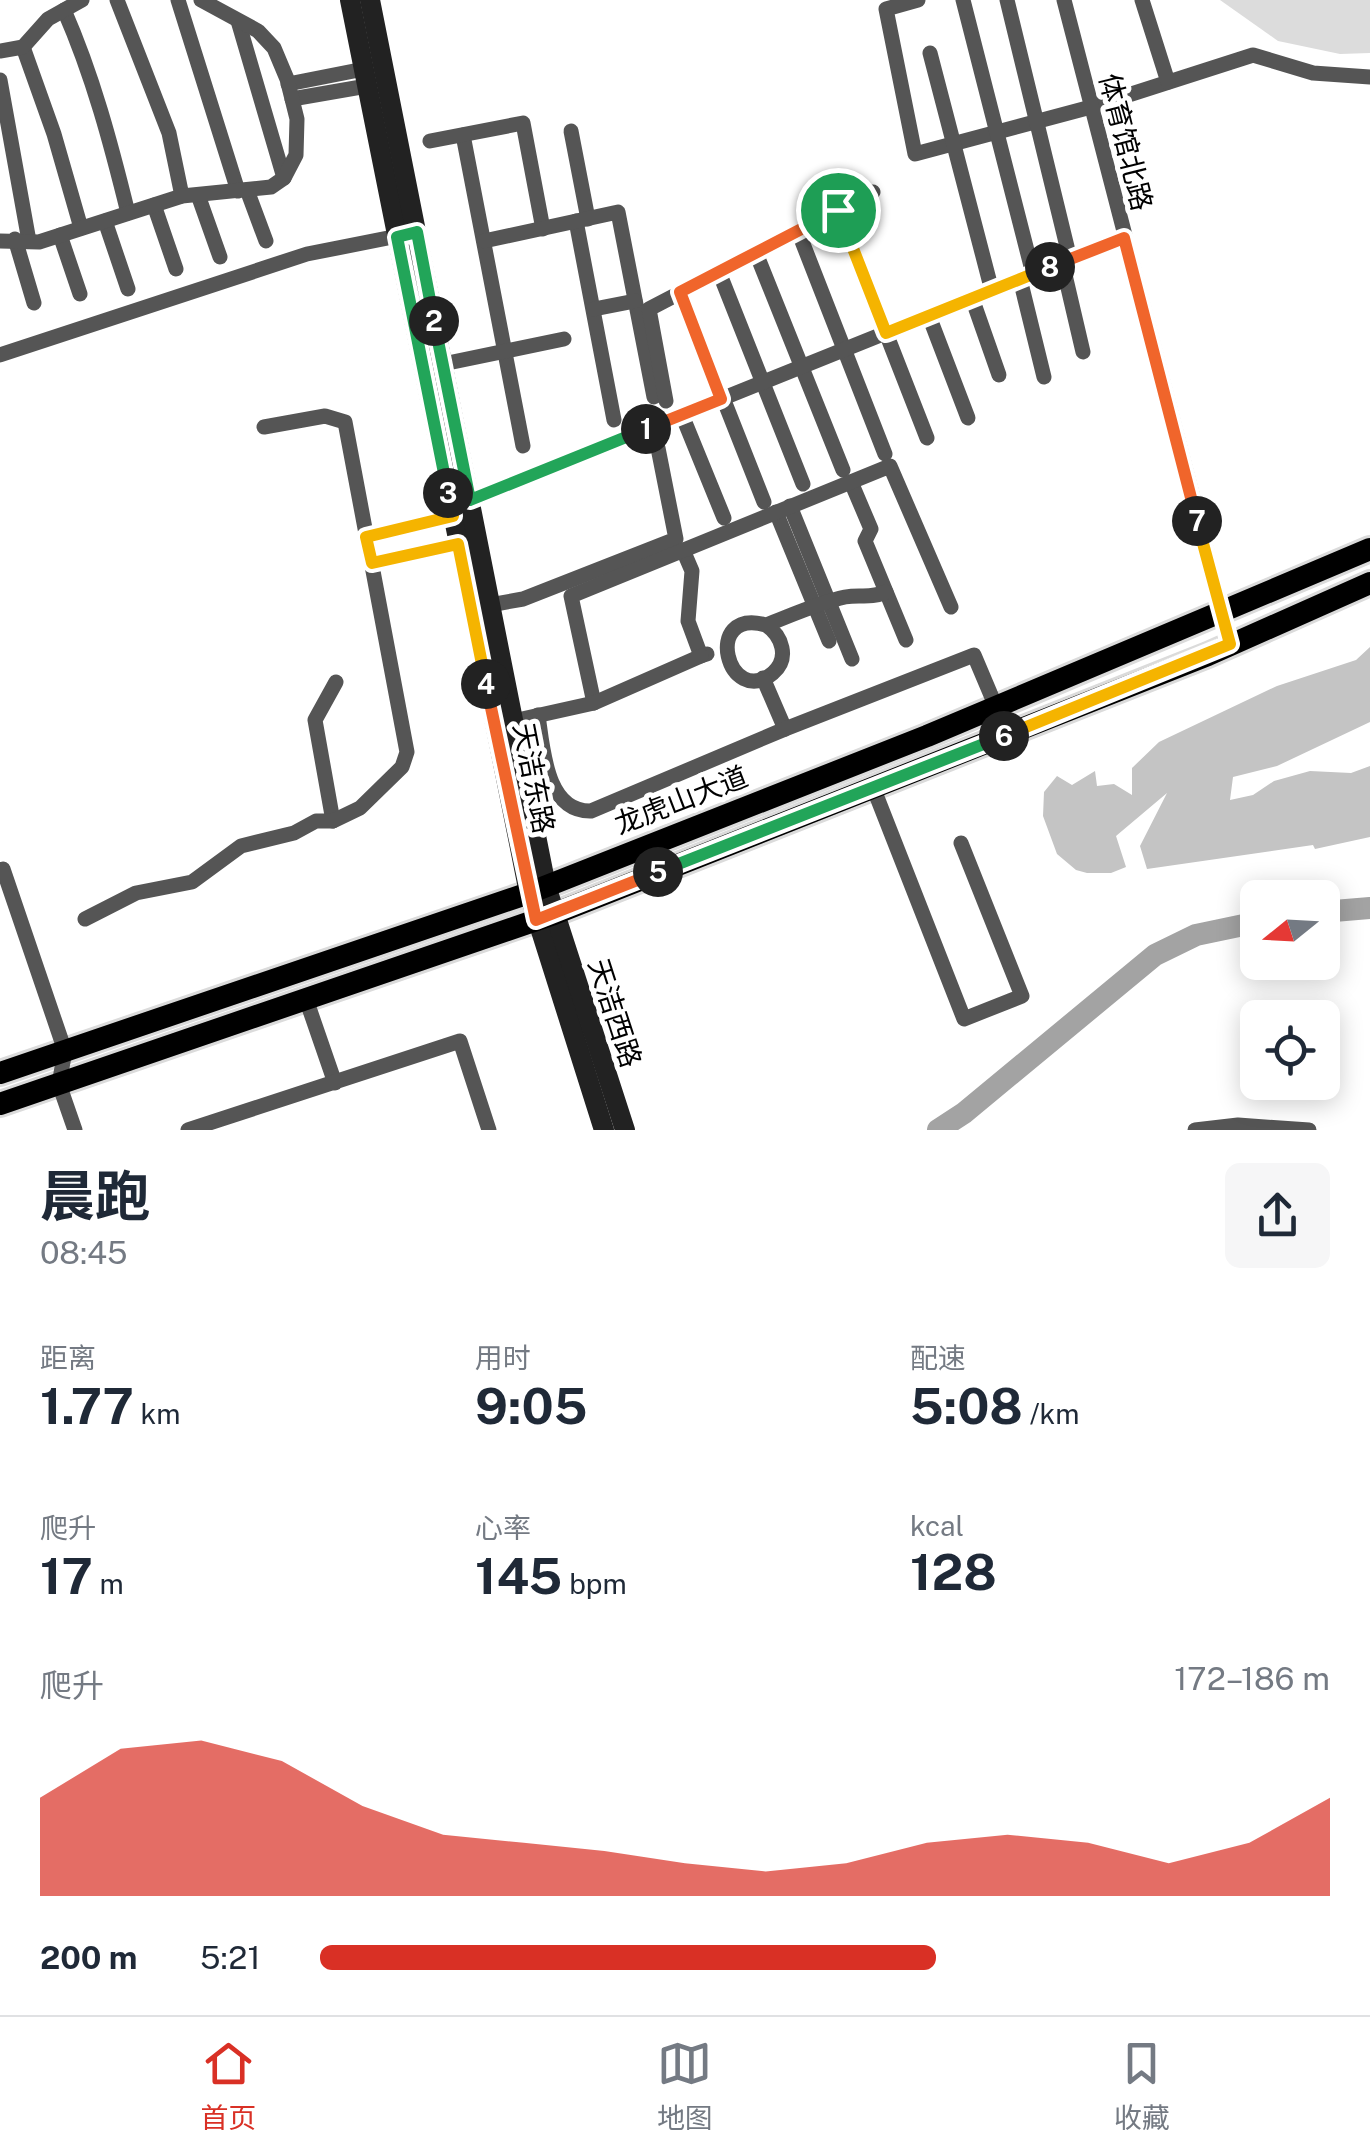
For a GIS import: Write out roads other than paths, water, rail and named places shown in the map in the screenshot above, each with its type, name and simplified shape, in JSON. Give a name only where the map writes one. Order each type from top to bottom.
[{"type":"main road","name":"天洁东路","points":[[350,0],[365,78],[443,364],[513,721],[537,889]]},
{"type":"main road","name":"天洁东路","points":[[370,0],[458,544],[545,917]]},
{"type":"main road","name":"龙虎山大道","points":[[0,1073],[537,889],[996,708],[1370,549]]},
{"type":"main road","points":[[0,1104],[545,917],[1230,644],[1370,583]]},
{"type":"main road","name":"天洁西路","points":[[545,917],[604,1130]]},
{"type":"main road","name":"天洁西路","points":[[545,917],[625,1130]]},
{"type":"street","points":[[44,0],[48,19]]},
{"type":"street","points":[[0,50],[22,47],[48,19],[82,0]]},
{"type":"street","points":[[117,0],[190,195],[220,258]]},
{"type":"street","points":[[178,0],[243,191],[266,242]]},
{"type":"street","points":[[14,240],[38,242],[190,195],[243,191],[270,186],[284,178],[296,156],[297,119],[274,48],[258,31],[200,0]]},
{"type":"street","points":[[918,0],[886,9],[916,154],[1091,107],[1253,54],[1313,73],[1370,77]]},
{"type":"street","points":[[963,0],[998,132],[1044,377]]},
{"type":"street","points":[[1007,0],[1037,122],[1082,352]]},
{"type":"street","name":"体育馆北路","points":[[1064,0],[1230,644]]},
{"type":"street","points":[[1142,0],[1168,82]]},
{"type":"street","points":[[64,10],[105,121],[128,213]]},
{"type":"street","points":[[238,21],[284,178]]},
{"type":"street","points":[[22,47],[54,134],[81,228]]},
{"type":"street","points":[[930,53],[992,290]]},
{"type":"street","points":[[290,91],[365,78]]},
{"type":"street","points":[[0,80],[14,240],[34,303]]},
{"type":"street","points":[[430,141],[523,124],[543,228]]},
{"type":"street","points":[[572,131],[594,309],[614,420]]},
{"type":"street","points":[[463,135],[523,446]]},
{"type":"street","points":[[484,242],[618,212],[660,399],[649,309],[873,192]]},
{"type":"street","points":[[154,205],[176,269]]},
{"type":"street","points":[[838,210],[926,438]]},
{"type":"street","points":[[105,221],[128,289]]},
{"type":"street","points":[[798,231],[885,454]]},
{"type":"street","points":[[0,356],[307,254],[407,234]]},
{"type":"street","points":[[60,235],[80,294]]},
{"type":"street","points":[[470,500],[1124,238]]},
{"type":"street","points":[[756,253],[870,530],[865,541],[906,640]]},
{"type":"street","points":[[719,272],[803,484]]},
{"type":"street","points":[[680,292],[722,399],[852,660]]},
{"type":"street","points":[[972,298],[999,374]]},
{"type":"street","points":[[594,309],[635,300]]},
{"type":"street","points":[[930,316],[968,418]]},
{"type":"street","points":[[443,364],[564,339]]},
{"type":"street","points":[[682,414],[724,518]]},
{"type":"street","points":[[86,919],[136,893],[192,882],[241,846],[294,834],[316,821],[333,820],[360,808],[402,767],[407,752],[346,422],[325,416],[264,427]]},
{"type":"street","points":[[490,605],[523,600],[676,539],[658,448]]},
{"type":"street","points":[[594,704],[571,596],[847,476],[890,466],[951,607]]},
{"type":"street","points":[[366,537],[453,516]]},
{"type":"street","points":[[372,563],[458,544]]},
{"type":"street","points":[[684,550],[692,570],[688,622],[701,656]]},
{"type":"street","points":[[766,626],[822,604],[886,592]]},
{"type":"street","points":[[822,604],[829,642]]},
{"type":"street","points":[[757,623],[766,626],[780,638],[778,666],[764,678],[737,674],[727,659],[732,633],[757,623]]},
{"type":"street","points":[[513,721],[594,704],[701,656],[726,650]]},
{"type":"street","points":[[538,716],[546,762],[559,797],[577,811],[591,811],[974,655],[996,708]]},
{"type":"street","points":[[764,678],[785,729]]},
{"type":"street","points":[[333,820],[315,720],[336,682]]},
{"type":"street","points":[[872,788],[964,1019],[1022,996],[962,843]]},
{"type":"street","points":[[3,869],[65,1051],[59,1084],[75,1130]]},
{"type":"street","points":[[306,999],[335,1083]]},
{"type":"street","points":[[188,1130],[460,1041],[490,1130]]},
{"type":"street","points":[[1195,1130],[1238,1125],[1309,1130]]},
{"type":"waterway","points":[[1340,910],[1370,908]]},
{"type":"waterway","points":[[938,1130],[964,1113],[1155,955],[1196,935],[1240,926]]}]
